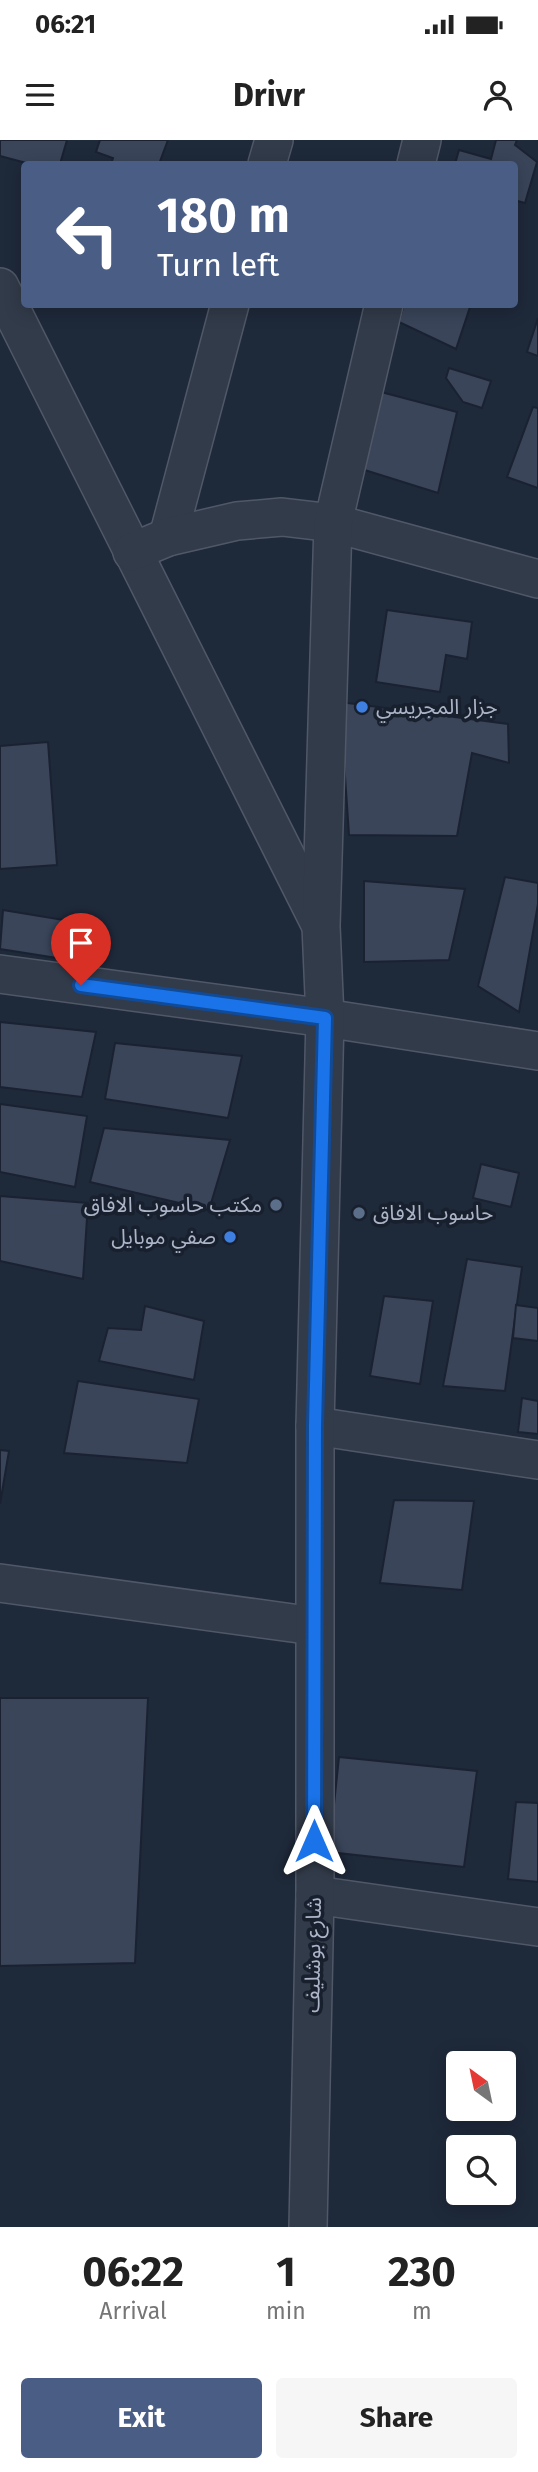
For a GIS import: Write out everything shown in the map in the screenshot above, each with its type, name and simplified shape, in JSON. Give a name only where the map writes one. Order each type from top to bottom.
[{"type":"street","points":[[268,161],[274,140]]},
{"type":"street","points":[[417,161],[422,140]]},
{"type":"street","points":[[0,287],[12,344],[132,552],[321,926]]},
{"type":"street","points":[[168,537],[229,308]]},
{"type":"street","name":"شارع بوشليف","points":[[307,2227],[314,1895],[315,1426],[325,1018],[321,926],[333,523],[383,308]]},
{"type":"street","points":[[132,552],[168,537],[237,521],[282,517],[333,523],[538,579]]},
{"type":"street","points":[[0,974],[325,1018],[538,1051]]},
{"type":"street","points":[[315,1426],[538,1460]]},
{"type":"street","points":[[0,1583],[314,1626]]},
{"type":"street","points":[[314,1895],[538,1927]]},
{"type":"building","points":[[0,140],[67,140],[61,161],[21,162],[0,156]]},
{"type":"building","points":[[100,140],[168,140],[160,161],[112,161],[113,158],[96,152]]},
{"type":"building","points":[[496,140],[517,140],[515,145],[537,162],[525,203],[518,201],[518,161],[456,161],[459,150],[491,159]]},
{"type":"building","points":[[403,308],[470,308],[456,349],[399,322]]},
{"type":"building","points":[[538,318],[538,356],[527,352]]},
{"type":"building","points":[[449,368],[491,381],[482,408],[463,402],[446,378]]},
{"type":"building","points":[[381,392],[457,412],[438,493],[355,467]]},
{"type":"building","points":[[533,407],[538,408],[538,488],[507,477]]},
{"type":"building","points":[[387,610],[472,622],[467,659],[446,655],[440,692],[376,682]]},
{"type":"building","points":[[340,702],[508,724],[509,763],[472,753],[457,836],[349,835]]},
{"type":"building","points":[[48,742],[57,865],[0,869],[0,746]]},
{"type":"building","points":[[505,877],[538,883],[538,904],[519,1012],[478,986]]},
{"type":"building","points":[[364,881],[465,889],[449,960],[364,962]]},
{"type":"building","points":[[3,910],[82,923],[76,961],[0,949]]},
{"type":"building","points":[[0,1022],[96,1032],[82,1097],[0,1087]]},
{"type":"building","points":[[115,1043],[242,1056],[228,1118],[105,1099]]},
{"type":"building","points":[[0,1104],[87,1116],[75,1187],[0,1172]]},
{"type":"building","points":[[104,1128],[230,1140],[209,1210],[90,1182]]},
{"type":"building","points":[[481,1164],[519,1173],[511,1207],[473,1198]]},
{"type":"building","points":[[0,1196],[88,1203],[83,1279],[0,1261]]},
{"type":"building","points":[[467,1259],[522,1267],[505,1391],[443,1386]]},
{"type":"building","points":[[384,1296],[433,1301],[420,1384],[370,1376]]},
{"type":"building","points":[[516,1305],[538,1308],[538,1341],[513,1338]]},
{"type":"building","points":[[145,1306],[204,1321],[194,1380],[99,1361],[108,1328],[141,1330]]},
{"type":"building","points":[[78,1381],[199,1399],[187,1463],[64,1453]]},
{"type":"building","points":[[522,1398],[538,1401],[538,1434],[518,1432]]},
{"type":"building","points":[[0,1450],[9,1451],[0,1504]]},
{"type":"building","points":[[394,1500],[474,1501],[462,1590],[380,1583]]},
{"type":"building","points":[[0,1698],[148,1698],[135,1963],[0,1966]]},
{"type":"building","points":[[339,1757],[477,1771],[464,1867],[329,1852]]},
{"type":"building","points":[[516,1802],[538,1803],[538,1882],[508,1879]]},
{"type":"place","name":"جزار المجريسي","points":[[362,707]]},
{"type":"place","name":"مكتب حاسوب الافاق","points":[[276,1205]]},
{"type":"place","name":"حاسوب الافاق","points":[[359,1213]]},
{"type":"place","name":"صفي موبايل","points":[[230,1237]]},
{"type":"route","points":[[81,985],[325,1018],[315,1426],[314,1841]]}]
